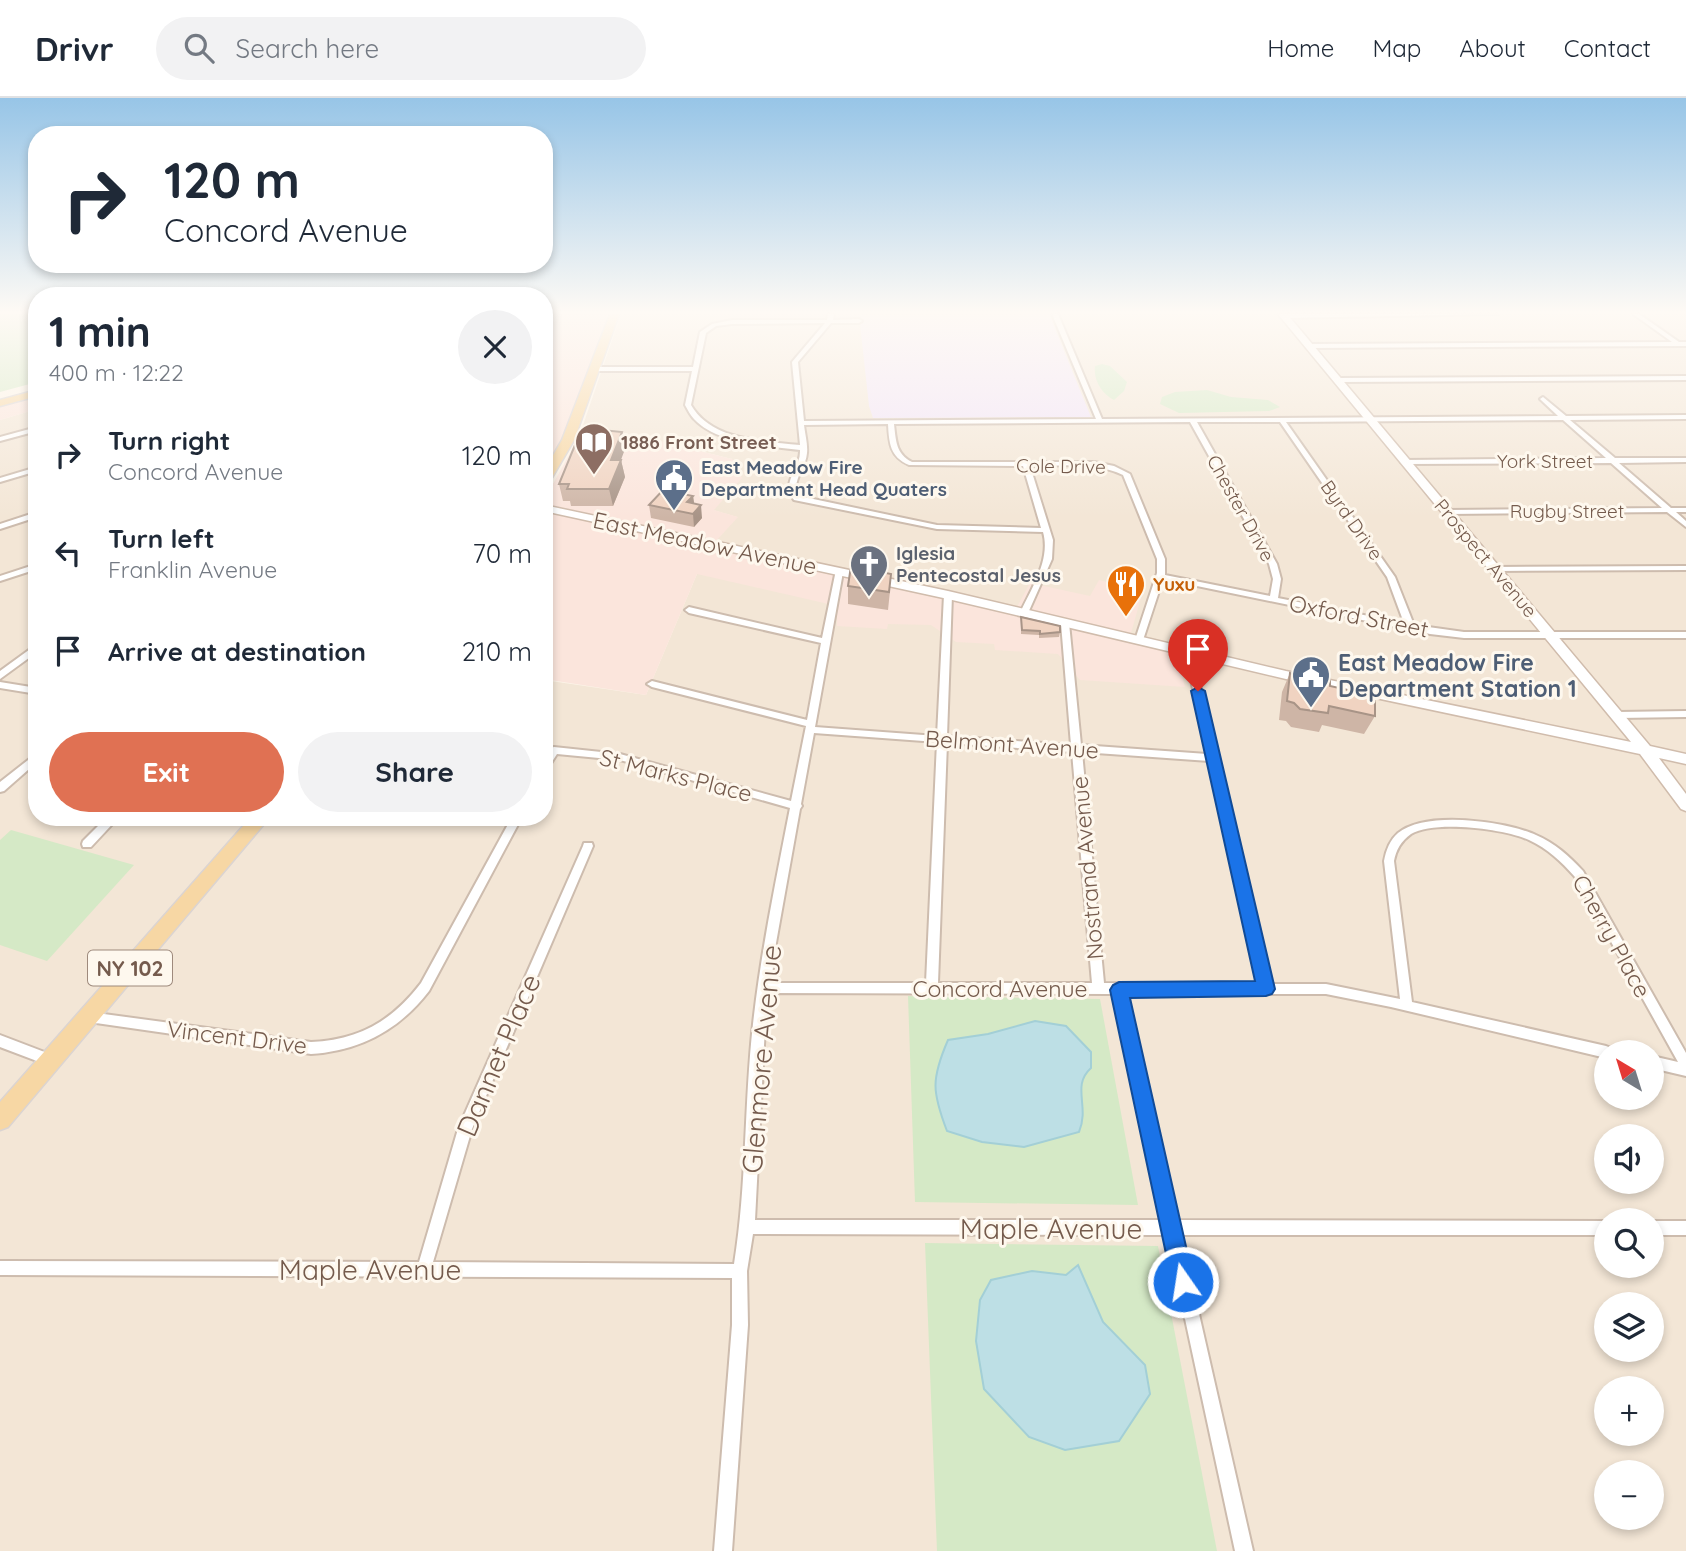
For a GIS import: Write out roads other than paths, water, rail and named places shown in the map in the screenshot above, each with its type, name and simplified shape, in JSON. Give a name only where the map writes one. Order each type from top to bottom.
[{"type":"main road","points":[[553,466],[568,440],[590,382]]},
{"type":"main road","points":[[0,396],[28,388]]},
{"type":"main road","points":[[0,403],[28,395]]},
{"type":"main road","name":"NY 102","points":[[0,1119],[253,826]]},
{"type":"street","points":[[693,382],[688,405],[692,415],[700,423],[729,436],[804,448]]},
{"type":"street","points":[[797,382],[804,448],[802,466],[791,486],[792,492],[805,501],[937,527],[1046,530]]},
{"type":"street","points":[[1084,382],[1100,421]]},
{"type":"street","name":"Prospect Avenue","points":[[1339,382],[1618,715],[1686,805]]},
{"type":"street","points":[[1543,399],[1686,525]]},
{"type":"street","points":[[801,423],[1686,416]]},
{"type":"street","name":"Chester Drive","points":[[1192,420],[1273,564],[1277,579],[1274,599]]},
{"type":"street","name":"Byrd Drive","points":[[1282,420],[1391,577],[1410,627]]},
{"type":"street","name":"Cole Drive","points":[[891,422],[895,454],[907,463],[925,466],[1102,465],[1119,469],[1126,474],[1158,548],[1162,566],[1139,640]]},
{"type":"street","points":[[0,439],[28,431]]},
{"type":"street","name":"York Street","points":[[1404,462],[1686,460]]},
{"type":"street","points":[[1024,613],[1048,559],[1046,530],[1026,465]]},
{"type":"street","points":[[0,480],[28,472]]},
{"type":"street","name":"East Meadow Avenue","points":[[553,510],[948,595],[1189,652],[1686,759]]},
{"type":"street","name":"Rugby Street","points":[[1447,512],[1686,510]]},
{"type":"street","points":[[0,527],[28,517]]},
{"type":"street","points":[[1496,569],[1686,568]]},
{"type":"street","points":[[0,579],[28,569]]},
{"type":"street","name":"Glenmore Avenue","points":[[723,1551],[740,1325],[740,1271],[747,1227],[759,1026],[770,943],[812,727],[824,641],[839,572]]},
{"type":"street","name":"Oxford Street","points":[[1160,576],[1410,627],[1464,635],[1686,635]]},
{"type":"street","points":[[932,987],[948,595]]},
{"type":"street","points":[[689,610],[824,641]]},
{"type":"street","name":"Nostrand Avenue","points":[[1065,623],[1098,988]]},
{"type":"street","points":[[1189,652],[1266,989]]},
{"type":"street","points":[[0,676],[28,655]]},
{"type":"street","name":"Belmont Avenue","points":[[652,684],[812,727],[1213,758]]},
{"type":"street","points":[[0,685],[28,690]]},
{"type":"street","points":[[1618,715],[1686,714]]},
{"type":"street","name":"St Marks Place","points":[[553,752],[620,757],[797,806]]},
{"type":"street","points":[[0,788],[28,764]]},
{"type":"street","name":"Cherry Place","points":[[1407,1007],[1390,860],[1394,842],[1404,833],[1422,826],[1490,824],[1532,837],[1555,851],[1577,872],[1659,1021],[1686,1064]]},
{"type":"street","points":[[87,844],[105,826]]},
{"type":"street","name":"Vincent Drive","points":[[89,1017],[311,1048],[352,1042],[375,1032],[412,1004],[425,986],[512,826]]},
{"type":"street","name":"Dannet Place","points":[[424,1269],[465,1129],[588,846]]},
{"type":"street","name":"Concord Avenue","points":[[765,988],[1326,989],[1594,1049]]},
{"type":"street","name":"Nostrand Avenue","points":[[1119,990],[1244,1551]]},
{"type":"street","points":[[0,1041],[50,1060]]},
{"type":"street","points":[[1664,1065],[1686,1070]]},
{"type":"street","name":"Maple Avenue","points":[[747,1227],[1594,1228]]},
{"type":"street","points":[[1664,1228],[1686,1228]]},
{"type":"street","name":"Maple Avenue","points":[[0,1268],[740,1271]]},
{"type":"water","points":[[1035,1021],[1066,1026],[1091,1052],[1091,1068],[1082,1082],[1083,1114],[1079,1132],[1024,1147],[982,1142],[947,1131],[938,1106],[936,1076],[948,1040],[988,1034]]},
{"type":"water","points":[[1078,1265],[1103,1322],[1145,1365],[1150,1394],[1119,1441],[1065,1450],[1029,1437],[984,1389],[976,1341],[980,1300],[991,1280],[1032,1271],[1066,1275]]},
{"type":"place","name":"1886 Front Street","points":[[594,476]]},
{"type":"place","name":"East Meadow Fire Department Head Quaters","points":[[674,512]]},
{"type":"place","name":"Iglesia Pentecostal Jesus","points":[[869,598]]},
{"type":"place","name":"Yuxu","points":[[1126,618]]},
{"type":"place","name":"East Meadow Fire Department Station 1","points":[[1311,709]]}]
